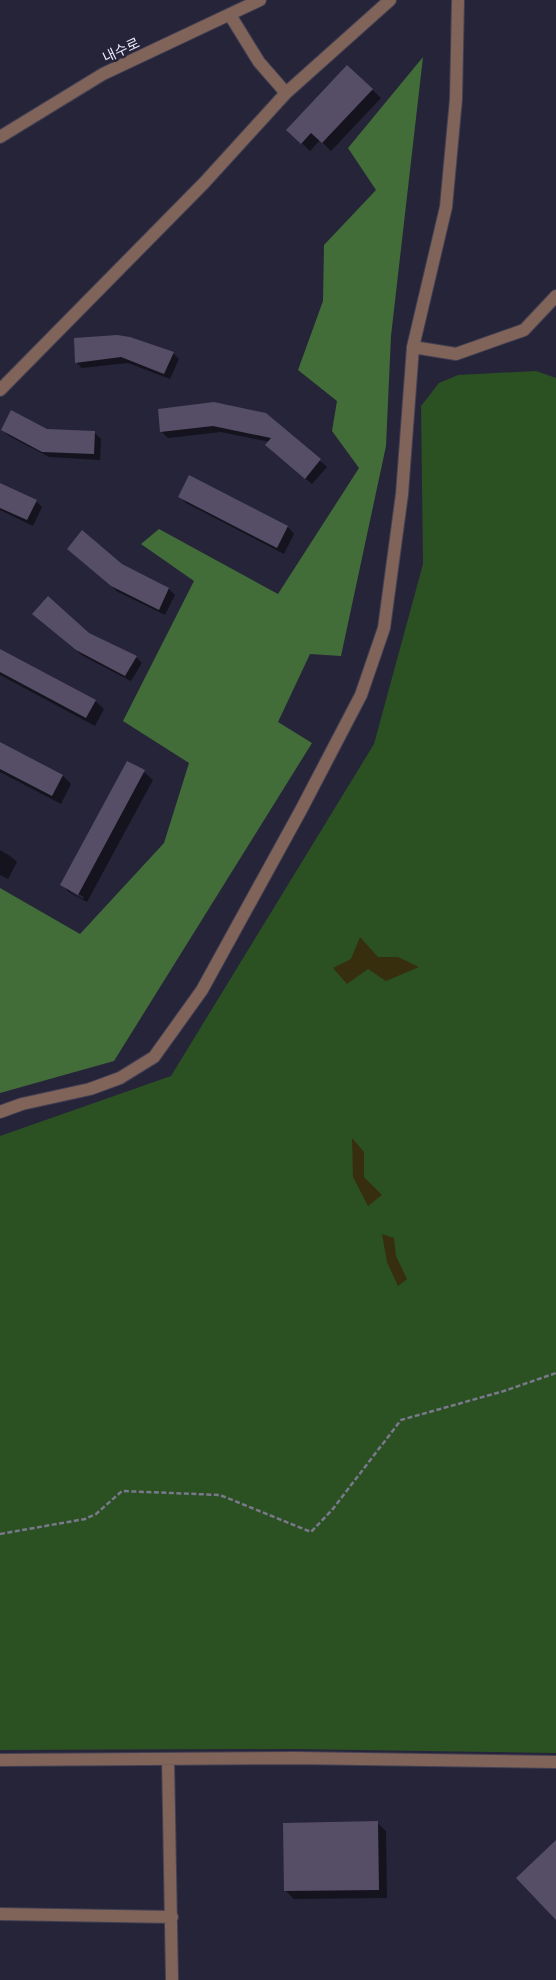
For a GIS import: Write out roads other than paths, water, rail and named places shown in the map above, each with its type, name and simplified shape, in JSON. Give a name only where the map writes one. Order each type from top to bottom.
[{"type":"street","name":"내수로","points":[[0,137],[103,74],[230,16],[260,0]]},
{"type":"street","points":[[0,390],[204,183],[286,93],[390,0]]},
{"type":"street","points":[[0,1112],[22,1104],[90,1088],[120,1078],[154,1057],[202,990],[301,810],[361,695],[384,628],[402,494],[413,347],[446,207],[456,99],[458,0]]},
{"type":"street","points":[[230,16],[259,62],[286,93]]},
{"type":"street","points":[[413,347],[456,354],[488,343],[524,330],[556,296]]},
{"type":"street","points":[[0,1760],[296,1758],[556,1762]]},
{"type":"street","points":[[168,1759],[172,1980]]},
{"type":"street","points":[[0,1914],[172,1917]]}]
